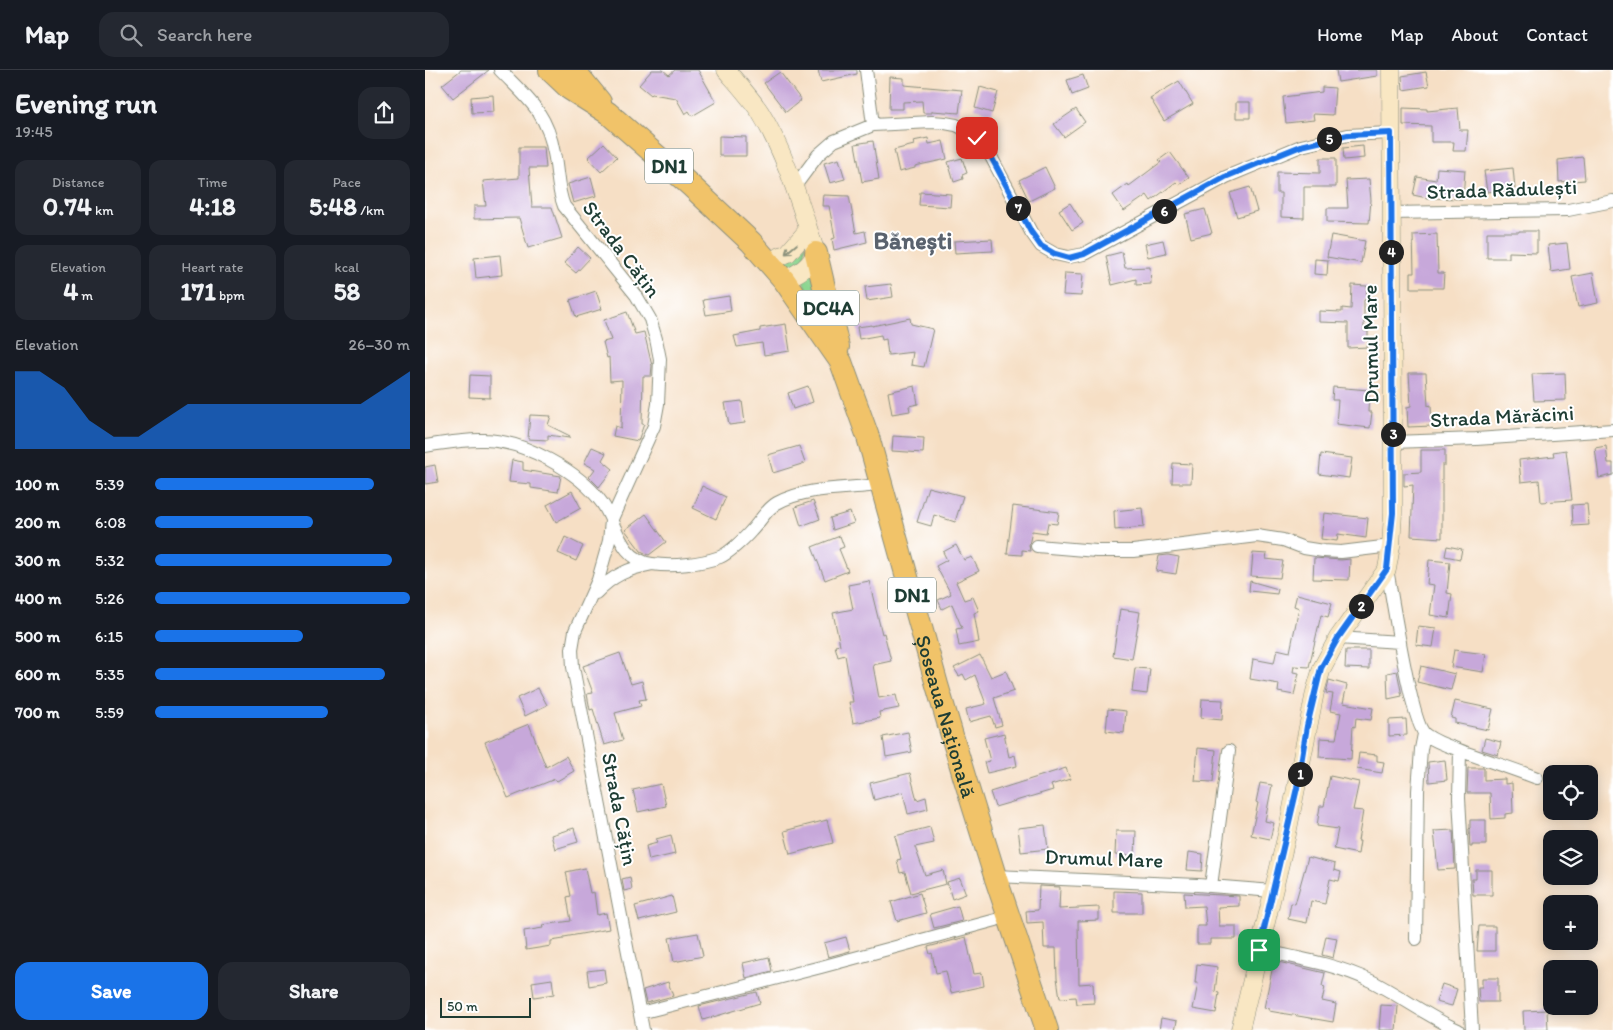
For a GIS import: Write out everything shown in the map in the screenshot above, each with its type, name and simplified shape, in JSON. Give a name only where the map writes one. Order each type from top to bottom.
[{"type":"highway","name":"DN1","points":[[550,70],[570,89],[608,113]]},
{"type":"highway","name":"DN1","points":[[573,70],[608,113]]},
{"type":"highway","name":"Șoseaua Națională","points":[[608,113],[717,209],[769,261],[813,320],[841,362],[868,437],[937,685],[995,876],[1047,1030]]},
{"type":"highway","name":"DC4A","points":[[816,253],[841,362]]},
{"type":"highway","name":"Șoseaua Națională","points":[[813,320],[845,407],[869,486],[924,688],[996,920],[1034,1030]]},
{"type":"street","name":"Strada Cățin","points":[[500,70],[533,104],[546,123],[555,154],[560,194],[564,206],[636,295],[650,319],[656,339],[660,366],[658,404],[654,426],[611,521],[609,541],[603,566],[591,599],[575,631],[572,649],[573,667],[643,1030]]},
{"type":"street","name":"DC4A","points":[[726,70],[759,111],[783,155],[816,253],[803,271],[784,280]]},
{"type":"street","points":[[866,70],[873,125]]},
{"type":"street","name":"Drumul Mare","points":[[1240,1030],[1297,788],[1321,668],[1338,638],[1387,569],[1391,546],[1393,442],[1391,70]]},
{"type":"street","points":[[795,186],[818,155],[834,141],[873,125],[932,122],[957,125],[977,138],[987,149],[1031,232],[1041,246],[1055,254],[1069,258],[1084,254],[1225,177],[1301,146],[1348,135],[1391,133]]},
{"type":"street","name":"Strada Rădulești","points":[[1391,212],[1569,210],[1613,201]]},
{"type":"street","points":[[769,261],[788,252],[808,230]]},
{"type":"street","name":"Strada Mărăcini","points":[[1393,442],[1495,438],[1613,430]]},
{"type":"street","name":"Strada Cățin","points":[[425,446],[487,440],[531,451],[558,465],[580,481],[603,504],[616,534],[633,556],[652,564]]},
{"type":"street","name":"Strada Cățin","points":[[591,599],[612,578],[635,567],[652,564],[694,563],[721,557],[751,531],[775,504],[790,497],[814,491],[869,486]]},
{"type":"street","points":[[1037,546],[1096,551],[1133,551],[1257,536],[1283,540],[1304,548],[1323,551],[1341,552],[1391,546]]},
{"type":"street","points":[[1387,569],[1408,682],[1420,727],[1425,734],[1460,751],[1537,778]]},
{"type":"street","points":[[1338,638],[1400,642]]},
{"type":"street","points":[[1415,939],[1418,791],[1421,749],[1425,734]]},
{"type":"street","points":[[1211,886],[1229,751]]},
{"type":"street","points":[[1460,751],[1459,798],[1472,1030]]},
{"type":"street","name":"Drumul Mare","points":[[995,876],[1211,886],[1273,891]]},
{"type":"street","points":[[640,1013],[996,920]]},
{"type":"street","points":[[1259,950],[1349,971],[1385,988],[1437,1021],[1458,1030]]},
{"type":"green space","points":[[806,244],[805,258],[794,268],[790,267],[787,263],[790,258]]},
{"type":"green space","points":[[814,267],[819,300],[814,300],[800,277]]},
{"type":"building","points":[[461,70],[489,70],[453,98],[442,85]]},
{"type":"building","points":[[652,70],[663,70],[669,75],[675,70],[698,70],[716,102],[692,116],[689,111],[685,114],[676,98],[651,95],[639,85]]},
{"type":"building","points":[[818,70],[857,70],[857,74],[821,82]]},
{"type":"building","points":[[1336,70],[1377,70],[1377,76],[1338,82]]},
{"type":"building","points":[[780,72],[801,100],[786,112],[764,83]]},
{"type":"building","points":[[1426,72],[1429,86],[1403,90],[1402,76]]},
{"type":"building","points":[[1083,75],[1088,89],[1072,95],[1067,80]]},
{"type":"building","points":[[890,77],[904,78],[904,85],[962,90],[959,113],[932,111],[932,113],[923,113],[922,101],[903,102],[903,109],[889,109]]},
{"type":"building","points":[[1179,81],[1193,104],[1164,121],[1150,98]]},
{"type":"building","points":[[980,87],[998,92],[992,113],[975,108]]},
{"type":"building","points":[[1322,87],[1335,88],[1333,115],[1313,114],[1314,120],[1286,123],[1283,97],[1322,92]]},
{"type":"building","points":[[493,95],[494,112],[472,113],[471,97]]},
{"type":"building","points":[[1236,102],[1250,102],[1250,118],[1236,118]]},
{"type":"building","points":[[1403,108],[1427,109],[1427,111],[1458,108],[1460,130],[1468,130],[1466,151],[1453,151],[1454,142],[1431,142],[1431,126],[1403,125]]},
{"type":"building","points":[[1076,109],[1085,122],[1064,137],[1054,124]]},
{"type":"building","points":[[719,136],[746,137],[746,156],[719,156]]},
{"type":"building","points":[[928,138],[929,144],[943,141],[947,159],[915,166],[915,168],[899,172],[894,150],[914,145],[913,141]]},
{"type":"building","points":[[873,141],[879,179],[862,182],[855,144]]},
{"type":"building","points":[[604,143],[617,157],[601,172],[588,158]]},
{"type":"building","points":[[1363,146],[1364,158],[1344,160],[1343,148]]},
{"type":"building","points":[[519,147],[544,147],[546,168],[529,168],[532,207],[552,207],[562,238],[528,248],[519,218],[474,219],[474,206],[486,206],[483,181],[519,178]]},
{"type":"building","points":[[1170,152],[1189,178],[1179,185],[1176,182],[1151,201],[1147,195],[1124,211],[1113,195],[1128,184],[1129,186],[1161,162],[1159,160]]},
{"type":"building","points":[[1583,157],[1585,180],[1559,182],[1558,160]]},
{"type":"building","points":[[962,158],[967,173],[962,175],[963,179],[954,182],[948,162]]},
{"type":"building","points":[[1320,158],[1336,158],[1336,187],[1304,187],[1304,218],[1281,217],[1281,193],[1277,193],[1277,172],[1320,173]]},
{"type":"building","points":[[839,159],[845,179],[830,183],[824,163]]},
{"type":"building","points":[[1045,167],[1055,188],[1029,201],[1019,180]]},
{"type":"building","points":[[1437,168],[1465,170],[1463,199],[1427,198],[1413,195],[1417,177],[1436,180]]},
{"type":"building","points":[[1513,168],[1515,189],[1487,192],[1484,171]]},
{"type":"building","points":[[591,177],[596,196],[573,203],[568,184]]},
{"type":"building","points":[[1369,179],[1371,200],[1369,223],[1327,222],[1327,208],[1348,208],[1346,180]]},
{"type":"building","points":[[1250,187],[1257,211],[1237,217],[1230,193]]},
{"type":"building","points":[[920,192],[951,194],[950,207],[919,205]]},
{"type":"building","points":[[823,195],[849,196],[856,233],[865,231],[867,242],[834,250],[832,239],[835,238],[829,206],[822,206]]},
{"type":"building","points":[[1070,203],[1083,223],[1072,230],[1059,210]]},
{"type":"building","points":[[1205,209],[1212,233],[1191,238],[1185,214]]},
{"type":"building","points":[[1537,231],[1537,253],[1509,252],[1509,258],[1487,258],[1487,232]]},
{"type":"building","points":[[1437,234],[1438,273],[1444,273],[1443,288],[1411,288],[1411,273],[1414,273],[1413,235]]},
{"type":"building","points":[[1331,235],[1365,241],[1361,263],[1327,257]]},
{"type":"building","points":[[992,239],[993,251],[955,253],[954,241]]},
{"type":"building","points":[[1163,240],[1166,253],[1148,257],[1145,244]]},
{"type":"building","points":[[1567,243],[1570,269],[1551,272],[1548,245]]},
{"type":"building","points":[[578,247],[590,258],[576,273],[564,263]]},
{"type":"building","points":[[1122,252],[1125,268],[1150,267],[1151,284],[1136,285],[1136,279],[1112,285],[1106,256]]},
{"type":"building","points":[[500,255],[502,275],[476,278],[474,258]]},
{"type":"building","points":[[1315,259],[1328,260],[1327,275],[1314,274]]},
{"type":"building","points":[[1065,273],[1083,274],[1081,296],[1063,295]]},
{"type":"building","points":[[1593,273],[1598,303],[1578,307],[1572,277]]},
{"type":"building","points":[[891,284],[893,297],[867,301],[865,287]]},
{"type":"building","points":[[1352,285],[1367,286],[1366,300],[1364,300],[1364,331],[1368,331],[1368,347],[1348,348],[1348,323],[1319,322],[1319,311],[1342,312],[1342,308],[1351,309]]},
{"type":"building","points":[[596,291],[602,309],[576,317],[570,300]]},
{"type":"building","points":[[729,296],[731,311],[706,315],[703,300]]},
{"type":"building","points":[[627,312],[635,334],[644,332],[652,366],[651,376],[643,376],[642,424],[644,424],[638,441],[613,436],[615,426],[621,428],[622,380],[610,381],[609,357],[607,358],[603,342],[611,340],[604,320]]},
{"type":"building","points":[[910,318],[911,324],[933,329],[924,367],[911,365],[913,352],[888,355],[886,339],[882,340],[881,335],[859,339],[857,327],[872,326]]},
{"type":"building","points":[[786,324],[790,351],[764,355],[762,343],[737,347],[734,336],[760,331],[760,328]]},
{"type":"building","points":[[1409,373],[1426,373],[1428,406],[1431,405],[1432,426],[1408,427],[1407,407],[1411,406]]},
{"type":"building","points":[[1565,373],[1566,400],[1534,401],[1532,374]]},
{"type":"building","points":[[470,375],[490,376],[490,398],[469,397]]},
{"type":"building","points":[[808,386],[813,402],[793,409],[788,393]]},
{"type":"building","points":[[915,386],[918,404],[909,406],[910,411],[892,414],[888,392]]},
{"type":"building","points":[[1333,387],[1369,390],[1368,412],[1372,412],[1370,428],[1336,424],[1338,400],[1332,400]]},
{"type":"building","points":[[742,401],[745,423],[729,425],[725,403]]},
{"type":"building","points":[[530,415],[551,416],[548,425],[570,436],[569,438],[548,435],[548,440],[528,439]]},
{"type":"building","points":[[893,436],[924,438],[923,453],[892,451]]},
{"type":"building","points":[[799,446],[805,463],[773,473],[768,455]]},
{"type":"building","points":[[1606,446],[1608,463],[1613,463],[1613,475],[1599,478],[1595,448]]},
{"type":"building","points":[[592,447],[606,453],[602,460],[613,469],[599,487],[589,477],[595,469],[584,463]]},
{"type":"building","points":[[1421,450],[1445,450],[1445,465],[1442,465],[1442,538],[1411,536],[1413,485],[1404,486],[1404,473],[1421,472]]},
{"type":"building","points":[[1566,450],[1572,500],[1541,502],[1539,480],[1521,482],[1519,460],[1554,456],[1553,452]]},
{"type":"building","points":[[1321,454],[1352,458],[1349,478],[1319,474]]},
{"type":"building","points":[[512,460],[523,462],[523,470],[561,476],[558,492],[531,488],[531,484],[509,482]]},
{"type":"building","points":[[1173,463],[1192,464],[1191,483],[1172,483]]},
{"type":"building","points":[[435,465],[438,482],[425,484],[425,467]]},
{"type":"building","points":[[702,486],[726,497],[716,519],[693,508]]},
{"type":"building","points":[[928,487],[963,496],[955,522],[934,515],[931,526],[917,522]]},
{"type":"building","points":[[572,491],[581,508],[556,522],[547,505]]},
{"type":"building","points":[[813,501],[820,519],[801,526],[795,507]]},
{"type":"building","points":[[1587,504],[1589,525],[1573,526],[1572,505]]},
{"type":"building","points":[[1013,506],[1059,512],[1057,524],[1048,523],[1046,533],[1032,531],[1029,545],[1030,551],[1022,550],[1022,555],[1007,554]]},
{"type":"building","points":[[1142,508],[1144,527],[1115,530],[1114,511]]},
{"type":"building","points":[[850,512],[854,523],[833,530],[830,518]]},
{"type":"building","points":[[1324,513],[1368,518],[1366,538],[1338,534],[1337,541],[1321,539]]},
{"type":"building","points":[[646,514],[666,542],[649,555],[641,551],[625,530]]},
{"type":"building","points":[[840,536],[844,547],[839,549],[848,571],[825,580],[812,547]]},
{"type":"building","points":[[565,537],[583,546],[576,561],[558,553]]},
{"type":"building","points":[[956,545],[964,560],[972,557],[979,571],[956,582],[964,600],[973,597],[979,611],[974,613],[979,642],[959,646],[956,629],[962,628],[952,604],[942,609],[938,600],[951,594],[936,566],[947,560],[943,552]]},
{"type":"building","points":[[1447,546],[1462,549],[1460,559],[1445,556]]},
{"type":"building","points":[[1253,553],[1267,554],[1266,559],[1283,561],[1280,578],[1251,576]]},
{"type":"building","points":[[1159,556],[1179,557],[1176,574],[1156,571]]},
{"type":"building","points":[[1314,558],[1350,559],[1349,580],[1313,579]]},
{"type":"building","points":[[1429,560],[1450,562],[1447,593],[1452,594],[1449,618],[1430,615],[1434,585],[1427,584]]},
{"type":"building","points":[[869,581],[882,634],[884,633],[891,661],[873,665],[879,698],[896,695],[899,708],[879,712],[880,718],[853,723],[849,702],[853,702],[845,655],[838,657],[835,646],[840,645],[833,613],[853,609],[848,585]]},
{"type":"building","points":[[1250,581],[1278,589],[1277,594],[1249,591]]},
{"type":"building","points":[[1297,594],[1332,603],[1328,617],[1321,615],[1309,667],[1294,666],[1293,672],[1299,673],[1294,695],[1278,692],[1279,684],[1250,679],[1253,659],[1274,663],[1277,649],[1290,652],[1299,608],[1294,606]]},
{"type":"building","points":[[1120,609],[1140,612],[1132,659],[1113,656]]},
{"type":"building","points":[[1418,626],[1436,628],[1433,647],[1416,645]]},
{"type":"building","points":[[1346,650],[1369,650],[1369,669],[1345,668]]},
{"type":"building","points":[[1454,650],[1486,654],[1483,672],[1451,667]]},
{"type":"building","points":[[620,653],[631,684],[642,681],[646,699],[639,700],[641,706],[615,713],[623,740],[604,745],[593,709],[590,710],[587,694],[593,693],[583,666]]},
{"type":"building","points":[[980,655],[991,677],[1006,671],[1014,691],[994,698],[1002,725],[995,727],[991,716],[969,722],[966,709],[986,704],[975,675],[966,680],[963,674],[959,676],[954,668]]},
{"type":"building","points":[[1421,666],[1455,674],[1451,690],[1417,682]]},
{"type":"building","points":[[1135,668],[1150,669],[1147,694],[1132,692]]},
{"type":"building","points":[[1397,671],[1402,696],[1388,699],[1387,673]]},
{"type":"building","points":[[1329,680],[1347,685],[1343,703],[1373,708],[1371,720],[1356,718],[1355,727],[1353,726],[1351,759],[1319,757],[1320,738],[1336,739],[1341,713],[1330,711],[1333,694],[1326,693]]},
{"type":"building","points":[[538,688],[547,705],[525,716],[517,698]]},
{"type":"building","points":[[1202,699],[1223,700],[1222,720],[1201,718]]},
{"type":"building","points":[[1455,701],[1493,709],[1488,730],[1455,723],[1455,719],[1451,718]]},
{"type":"building","points":[[1108,709],[1126,711],[1124,733],[1106,731]]},
{"type":"building","points":[[1406,719],[1407,735],[1389,736],[1389,720]]},
{"type":"building","points":[[529,724],[546,767],[566,756],[574,771],[557,781],[555,779],[508,798],[485,742]]},
{"type":"building","points":[[908,732],[912,752],[886,757],[883,737]]},
{"type":"building","points":[[1004,733],[1009,757],[1015,755],[1017,766],[987,773],[984,762],[990,761],[984,738]]},
{"type":"building","points":[[1485,738],[1501,742],[1498,755],[1482,750]]},
{"type":"building","points":[[1198,748],[1216,750],[1213,782],[1195,781]]},
{"type":"building","points":[[1359,753],[1377,755],[1377,761],[1384,762],[1382,773],[1357,769]]},
{"type":"building","points":[[1445,760],[1447,780],[1429,782],[1428,762]]},
{"type":"building","points":[[1066,768],[1070,779],[1051,785],[1053,790],[995,807],[990,792]]},
{"type":"building","points":[[1468,768],[1484,768],[1484,780],[1505,779],[1505,784],[1512,783],[1513,813],[1505,814],[1505,818],[1491,819],[1490,793],[1467,793]]},
{"type":"building","points":[[910,773],[917,800],[926,797],[928,809],[908,814],[903,792],[874,800],[870,783]]},
{"type":"building","points":[[1330,776],[1359,782],[1353,810],[1363,811],[1358,841],[1360,841],[1358,854],[1334,849],[1338,829],[1317,826],[1320,806],[1324,806]]},
{"type":"building","points":[[1260,783],[1272,785],[1265,821],[1274,823],[1270,839],[1251,835]]},
{"type":"building","points":[[661,784],[666,806],[638,812],[633,790]]},
{"type":"building","points":[[827,820],[833,843],[790,854],[784,831]]},
{"type":"building","points":[[1470,820],[1486,820],[1486,845],[1472,845],[1470,847]]},
{"type":"building","points":[[1045,825],[1048,849],[1021,852],[1018,828]]},
{"type":"building","points":[[930,827],[934,843],[915,847],[925,875],[943,870],[946,884],[911,893],[905,872],[900,873],[897,860],[901,859],[895,836]]},
{"type":"building","points":[[574,828],[578,842],[555,849],[551,835]]},
{"type":"building","points":[[1453,830],[1455,869],[1438,870],[1434,831]]},
{"type":"building","points":[[1116,831],[1136,831],[1135,856],[1115,855]]},
{"type":"building","points":[[671,835],[675,854],[649,860],[646,846],[657,843],[656,839]]},
{"type":"building","points":[[1189,852],[1203,854],[1202,871],[1187,870]]},
{"type":"building","points":[[1308,857],[1335,864],[1334,870],[1341,872],[1339,881],[1330,879],[1325,904],[1311,901],[1307,923],[1288,919],[1291,903],[1295,904]]},
{"type":"building","points":[[585,868],[590,893],[594,892],[597,915],[606,913],[609,929],[564,937],[564,939],[551,941],[551,946],[526,950],[524,931],[543,928],[542,925],[571,921],[567,897],[571,896],[566,872]]},
{"type":"building","points":[[1476,870],[1492,870],[1492,895],[1473,895],[1472,879],[1476,879]]},
{"type":"building","points":[[630,877],[632,889],[624,891],[622,879]]},
{"type":"building","points":[[960,878],[966,894],[952,899],[947,882]]},
{"type":"building","points":[[1039,886],[1060,887],[1059,909],[1099,907],[1099,920],[1078,921],[1079,984],[1093,983],[1094,1003],[1077,1004],[1076,997],[1060,998],[1056,948],[1044,948],[1043,922],[1027,923],[1026,911],[1038,910]]},
{"type":"building","points":[[1114,891],[1142,892],[1142,913],[1114,913]]},
{"type":"building","points":[[920,893],[926,913],[897,921],[891,902]]},
{"type":"building","points":[[1184,893],[1239,896],[1239,906],[1218,907],[1219,926],[1236,926],[1236,939],[1210,939],[1210,944],[1197,944],[1197,926],[1206,926],[1204,906],[1185,907]]},
{"type":"building","points":[[672,896],[676,912],[639,921],[635,906]]},
{"type":"building","points":[[958,906],[962,921],[934,928],[930,914]]},
{"type":"building","points":[[1479,926],[1495,926],[1495,951],[1477,951]]},
{"type":"building","points":[[698,933],[703,956],[674,962],[669,938]]},
{"type":"building","points":[[1326,936],[1337,938],[1333,958],[1322,955]]},
{"type":"building","points":[[846,937],[850,951],[828,957],[824,943]]},
{"type":"building","points":[[966,937],[974,974],[982,973],[984,986],[951,993],[946,971],[936,973],[932,953],[930,954],[928,947]]},
{"type":"building","points":[[769,957],[772,971],[746,978],[743,963]]},
{"type":"building","points":[[1274,961],[1325,973],[1322,986],[1325,987],[1322,1001],[1336,1004],[1333,1022],[1269,1011],[1269,1009],[1264,1008]]},
{"type":"building","points":[[1197,964],[1218,967],[1215,992],[1219,993],[1216,1013],[1193,1009],[1198,983],[1195,983]]},
{"type":"building","points":[[604,969],[606,983],[589,986],[587,971]]},
{"type":"building","points":[[1482,978],[1498,978],[1498,1002],[1479,1002],[1478,987],[1482,987]]},
{"type":"building","points":[[552,979],[554,994],[534,997],[532,982]]},
{"type":"building","points":[[668,982],[673,996],[646,1003],[643,990]]},
{"type":"building","points":[[1442,984],[1457,989],[1452,1006],[1436,1002]]},
{"type":"building","points":[[757,992],[760,1003],[703,1020],[699,1006]]},
{"type":"building","points":[[1381,1005],[1398,1006],[1396,1030],[1379,1030]]},
{"type":"building","points":[[1543,1010],[1543,1015],[1547,1015],[1548,1030],[1524,1030],[1523,1011]]},
{"type":"building","points":[[1161,1018],[1177,1021],[1175,1030],[1159,1030]]},
{"type":"district","name":"Bănești","points":[[913,240]]},
{"type":"route","points":[[977,138],[987,149],[1031,232],[1041,246],[1055,254],[1069,258],[1084,254],[1225,177],[1301,146],[1348,135],[1391,133],[1393,513],[1391,546],[1387,569],[1338,638],[1321,668],[1307,726],[1287,834],[1259,950]]}]
